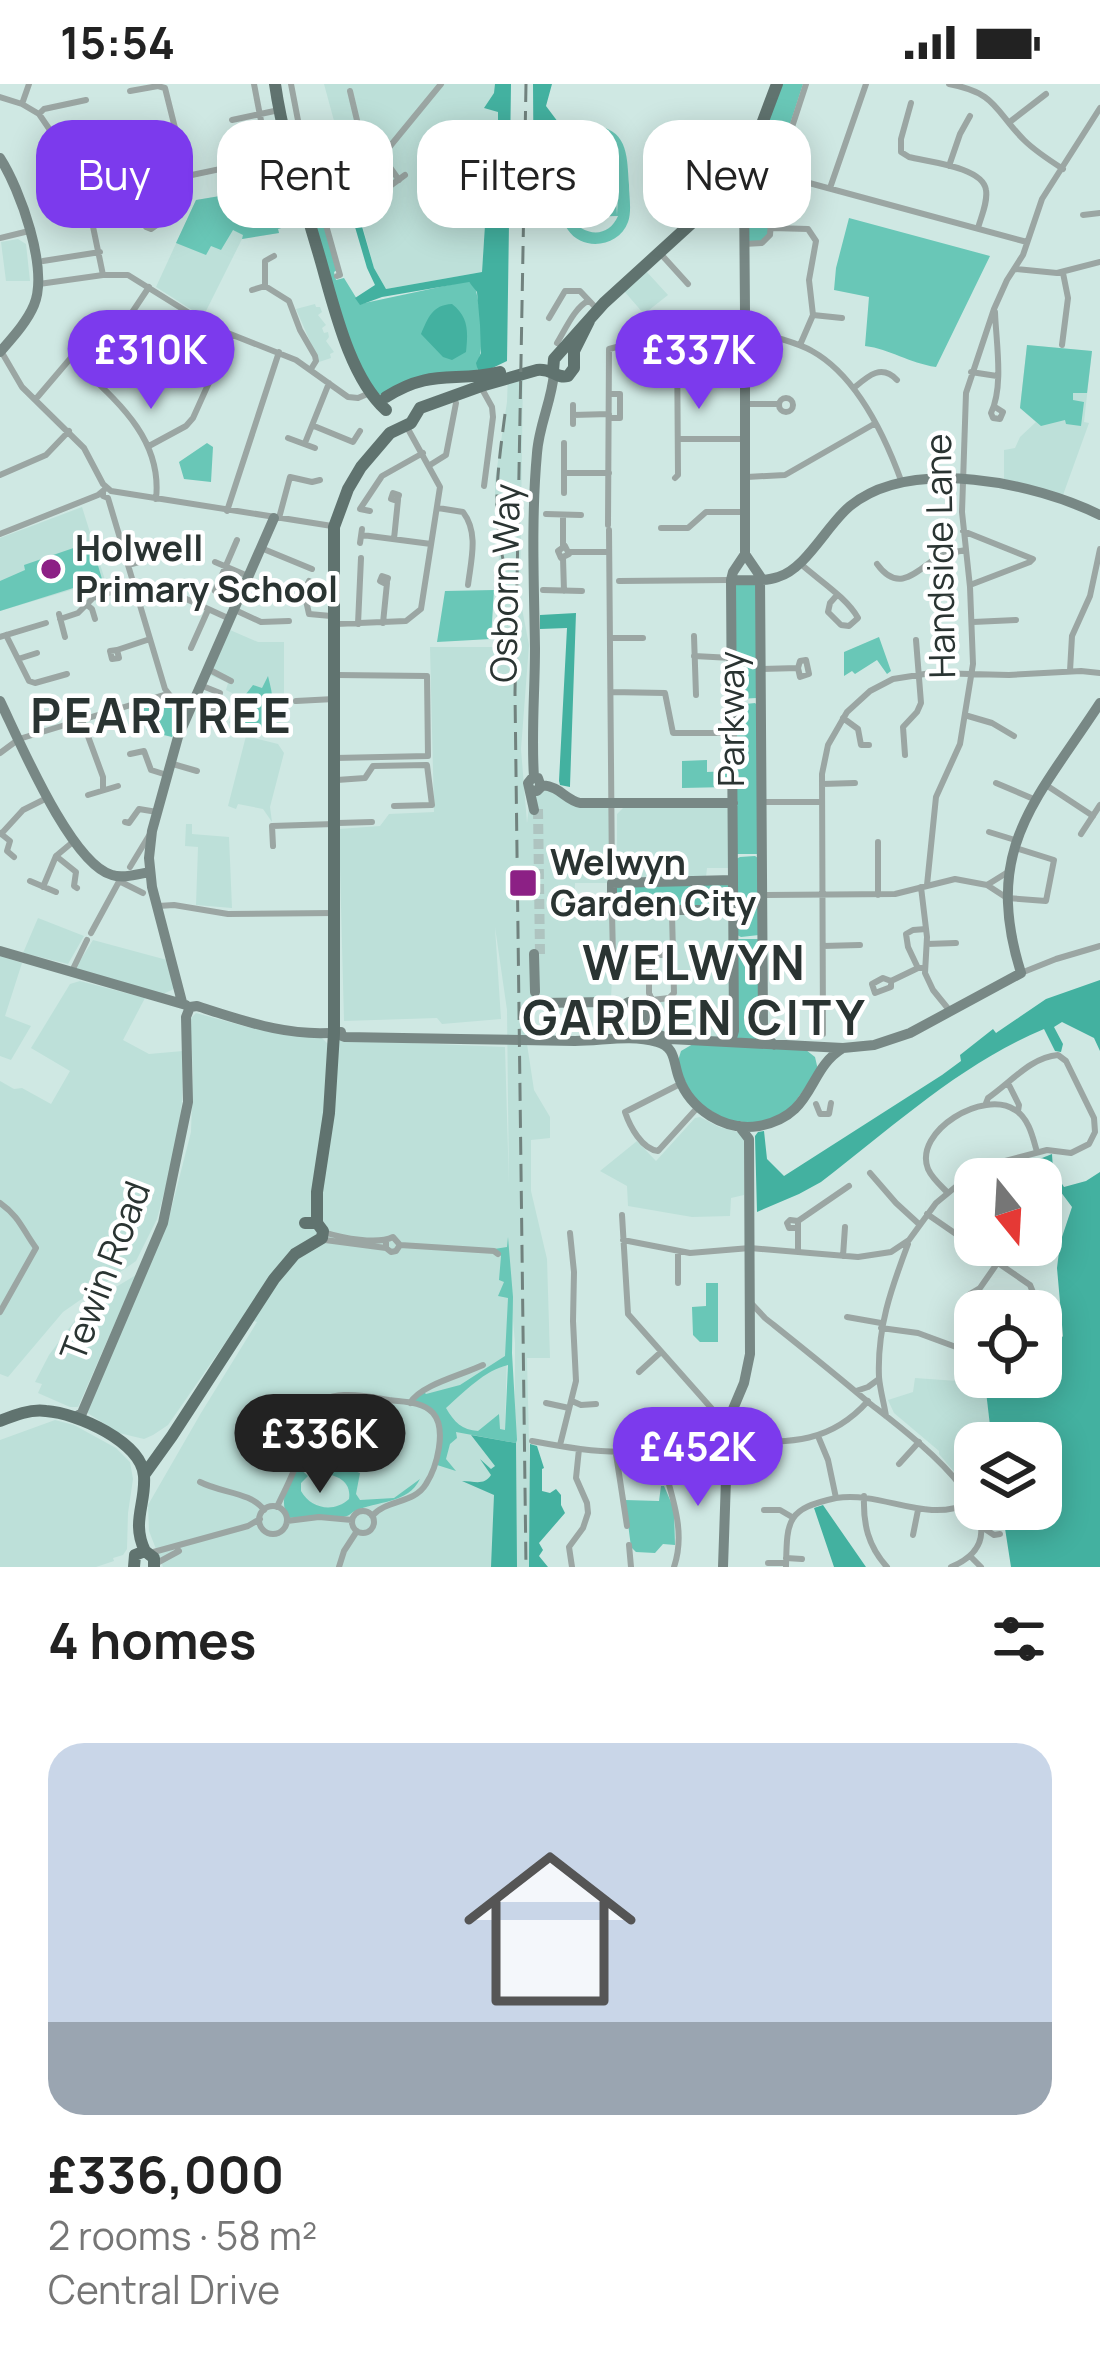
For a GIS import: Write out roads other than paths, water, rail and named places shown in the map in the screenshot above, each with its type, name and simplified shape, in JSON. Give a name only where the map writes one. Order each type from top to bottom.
[{"type":"main road","points":[[275,84],[282,120]]},
{"type":"main road","points":[[763,120],[777,84]]},
{"type":"main road","points":[[311,228],[342,334],[395,414]]},
{"type":"main road","points":[[144,1474],[274,1279],[310,1237],[329,1113],[334,1033],[334,527],[354,478],[423,379],[500,376],[560,362],[592,311],[686,228]]},
{"type":"main road","points":[[395,414],[500,376]]},
{"type":"main road","points":[[0,1420],[38,1410],[81,1417],[128,1445],[144,1474],[138,1533],[152,1557],[134,1558],[134,1567]]},
{"type":"main road","points":[[128,1445],[147,1447],[172,1436]]},
{"type":"street","points":[[22,104],[29,84]]},
{"type":"street","points":[[193,175],[262,160],[267,152],[254,84]]},
{"type":"street","points":[[289,84],[297,120]]},
{"type":"street","points":[[393,142],[441,84]]},
{"type":"street","points":[[794,120],[806,84]]},
{"type":"street","points":[[830,188],[866,84]]},
{"type":"street","points":[[949,84],[972,89],[995,103],[1033,148],[1063,169]]},
{"type":"street","points":[[985,96],[993,84]]},
{"type":"street","points":[[130,91],[165,88],[173,120]]},
{"type":"street","points":[[350,91],[357,120]]},
{"type":"street","points":[[1010,122],[1046,94]]},
{"type":"street","points":[[0,97],[22,104],[42,120]]},
{"type":"street","points":[[38,114],[86,100]]},
{"type":"street","points":[[910,103],[901,152],[970,172],[984,182],[986,199],[978,228]]},
{"type":"street","name":"Handside Lane","points":[[921,968],[927,944],[924,886],[936,797],[958,752],[972,674],[973,622],[963,531],[964,403],[994,309],[1042,199],[1090,134],[1100,108]]},
{"type":"street","points":[[232,120],[279,110]]},
{"type":"street","points":[[950,166],[970,116]]},
{"type":"street","points":[[0,158],[16,187],[39,284],[31,312],[0,352],[18,381],[84,448],[108,492],[167,694]]},
{"type":"street","points":[[984,182],[994,176]]},
{"type":"street","points":[[811,183],[1027,242]]},
{"type":"street","points":[[1083,215],[1100,213]]},
{"type":"street","points":[[95,228],[104,275]]},
{"type":"street","points":[[326,228],[337,276]]},
{"type":"street","name":"Parkway","points":[[722,1043],[734,1031],[748,937],[762,895],[733,803],[732,734],[761,669],[759,572],[746,554],[744,228]]},
{"type":"street","points":[[744,244],[765,242],[772,228],[808,229],[815,237],[809,280],[813,315],[800,345]]},
{"type":"street","points":[[0,238],[29,230]]},
{"type":"street","points":[[43,261],[100,252]]},
{"type":"street","points":[[659,252],[688,285]]},
{"type":"street","points":[[265,286],[265,261],[274,256]]},
{"type":"street","points":[[1015,269],[1063,273],[1100,262]]},
{"type":"street","points":[[1062,345],[1068,298],[1063,273]]},
{"type":"street","points":[[39,284],[128,275],[230,336],[279,352],[348,397],[395,414],[423,452],[440,487],[422,609],[406,621],[358,624],[332,620],[309,614],[304,591],[309,581]]},
{"type":"street","points":[[251,290],[265,286],[289,301],[315,356],[311,369]]},
{"type":"street","points":[[35,400],[70,358],[131,314],[149,287]]},
{"type":"street","points":[[549,318],[563,292],[580,291],[592,311]]},
{"type":"street","points":[[560,362],[577,307],[592,311]]},
{"type":"street","points":[[994,309],[995,407]]},
{"type":"street","points":[[813,315],[842,318]]},
{"type":"street","points":[[116,326],[163,370]]},
{"type":"street","points":[[675,478],[677,334]]},
{"type":"street","points":[[613,957],[610,348],[677,334],[745,334],[800,345],[832,364],[854,387],[902,483]]},
{"type":"street","points":[[148,446],[194,418],[230,336]]},
{"type":"street","points":[[227,511],[279,352]]},
{"type":"street","points":[[70,358],[113,398],[148,446],[157,470],[156,500]]},
{"type":"street","name":"Osborn Way","points":[[536,810],[535,476],[538,437],[560,362]]},
{"type":"street","points":[[854,387],[877,371],[897,380]]},
{"type":"street","points":[[971,372],[997,376]]},
{"type":"street","points":[[304,443],[329,383]]},
{"type":"street","points":[[481,386],[493,418],[484,486]]},
{"type":"street","points":[[574,415],[609,416],[620,422],[620,394],[609,394]]},
{"type":"street","points":[[430,466],[447,453],[456,403]]},
{"type":"street","points":[[745,404],[779,404]]},
{"type":"street","points":[[745,477],[784,475],[874,424]]},
{"type":"street","points":[[314,426],[353,442],[360,431]]},
{"type":"street","points":[[0,475],[46,455],[69,431]]},
{"type":"street","points":[[288,438],[316,448]]},
{"type":"street","points":[[678,439],[745,439]]},
{"type":"street","points":[[564,442],[564,493]]},
{"type":"street","points":[[370,511],[360,509],[382,476],[423,452]]},
{"type":"street","points":[[564,473],[609,473]]},
{"type":"street","points":[[276,518],[290,477],[320,480]]},
{"type":"street","points":[[619,581],[782,576],[852,504],[902,483],[962,478],[1006,484],[1100,515]]},
{"type":"street","points":[[0,534],[108,492],[334,527]]},
{"type":"street","points":[[394,539],[398,500]]},
{"type":"street","points":[[438,508],[463,512],[469,518],[473,540],[467,585]]},
{"type":"street","points":[[661,528],[688,528],[706,512],[745,512]]},
{"type":"street","points":[[546,514],[581,514]]},
{"type":"street","points":[[563,514],[564,591]]},
{"type":"street","name":"Tewin Road","points":[[81,1417],[163,1223],[188,1102],[186,1005],[149,872],[152,831],[191,706],[276,518]]},
{"type":"street","points":[[963,531],[1033,559],[970,585]]},
{"type":"street","points":[[362,536],[431,544]]},
{"type":"street","points":[[215,591],[237,540]]},
{"type":"street","points":[[260,548],[312,569]]},
{"type":"street","points":[[1070,671],[1072,636],[1090,596],[1100,549]]},
{"type":"street","points":[[877,564],[886,577],[897,579],[924,569],[940,556],[966,550]]},
{"type":"street","points":[[566,552],[609,552]]},
{"type":"street","points":[[128,565],[168,554]]},
{"type":"street","points":[[731,580],[746,554]]},
{"type":"street","points":[[358,624],[361,558]]},
{"type":"street","points":[[214,562],[248,576]]},
{"type":"street","points":[[799,563],[837,595],[858,614],[849,626],[841,626],[828,612],[837,595]]},
{"type":"street","name":"Parkway","points":[[731,580],[732,658],[746,702],[762,802],[748,856],[733,880],[734,913],[748,937],[763,1031],[774,1045]]},
{"type":"street","points":[[383,623],[387,583]]},
{"type":"street","points":[[65,637],[60,616],[78,613],[93,598],[134,585]]},
{"type":"street","points":[[543,590],[582,591]]},
{"type":"street","points":[[182,610],[184,598],[208,610],[261,622],[289,621]]},
{"type":"street","points":[[86,604],[95,620]]},
{"type":"street","points":[[191,648],[208,610]]},
{"type":"street","points":[[973,622],[1016,620]]},
{"type":"street","points":[[46,623],[3,636],[32,683],[67,674]]},
{"type":"street","points":[[694,635],[696,695]]},
{"type":"street","points":[[610,638],[643,638]]},
{"type":"street","points":[[117,650],[150,639]]},
{"type":"street","points":[[905,755],[903,727],[921,703],[916,640]]},
{"type":"street","points":[[18,659],[37,653]]},
{"type":"street","points":[[694,656],[732,658]]},
{"type":"street","points":[[761,669],[798,668]]},
{"type":"street","points":[[208,669],[231,681]]},
{"type":"street","points":[[823,1034],[821,784],[828,746],[843,718],[878,686],[920,673],[1100,673]]},
{"type":"street","points":[[334,675],[427,676],[428,718],[428,756],[334,758]]},
{"type":"street","points":[[200,685],[220,693],[210,718]]},
{"type":"street","points":[[610,692],[665,693],[673,733],[732,734]]},
{"type":"street","points":[[0,752],[19,739],[167,694],[191,706]]},
{"type":"street","points":[[296,700],[334,699]]},
{"type":"street","points":[[0,701],[74,842],[104,872],[149,872]]},
{"type":"street","points":[[1021,973],[1010,934],[1007,898],[1014,843],[1036,800],[1100,703]]},
{"type":"street","points":[[966,716],[1014,736]]},
{"type":"street","points":[[843,718],[858,729],[861,745],[869,745]]},
{"type":"street","points":[[82,720],[103,777],[103,790]]},
{"type":"street","points":[[130,754],[144,751],[151,770],[197,771]]},
{"type":"street","points":[[334,780],[365,778],[374,766],[427,765],[432,805],[394,806]]},
{"type":"street","points":[[821,784],[855,783]]},
{"type":"street","points":[[996,783],[1036,800]]},
{"type":"street","points":[[1046,785],[1093,816]]},
{"type":"street","points":[[88,795],[118,786]]},
{"type":"street","points":[[536,786],[560,789],[576,802],[733,803]]},
{"type":"street","points":[[14,857],[7,851],[10,841],[1,833],[23,810],[48,798]]},
{"type":"street","points":[[762,802],[821,802]]},
{"type":"street","points":[[1082,834],[1100,806]]},
{"type":"street","points":[[124,822],[129,823],[139,808],[157,812]]},
{"type":"street","points":[[272,846],[272,826],[372,822]]},
{"type":"street","points":[[71,973],[152,831]]},
{"type":"street","points":[[762,895],[878,895],[955,880],[986,885],[1007,898],[1046,901],[1054,860],[989,832]]},
{"type":"street","points":[[43,887],[56,856],[74,842]]},
{"type":"street","points":[[878,842],[878,895]]},
{"type":"street","points":[[56,856],[76,872],[77,888]]},
{"type":"street","points":[[986,885],[1008,872]]},
{"type":"street","points":[[124,875],[143,893]]},
{"type":"street","points":[[613,884],[733,880]]},
{"type":"street","points":[[30,881],[56,892]]},
{"type":"street","points":[[162,909],[334,913]]},
{"type":"street","points":[[613,910],[734,913]]},
{"type":"street","points":[[637,1004],[650,996],[669,998],[674,993],[672,914],[676,910]]},
{"type":"street","points":[[926,928],[906,934],[908,947],[950,1011]]},
{"type":"street","points":[[927,944],[956,943]]},
{"type":"street","points":[[823,946],[860,945]]},
{"type":"street","points":[[531,1038],[605,1036],[629,1002],[648,1016],[657,1035],[692,1041],[843,1048],[893,1040],[1021,973],[1100,946]]},
{"type":"street","points":[[0,951],[292,1033],[594,1041],[643,1033],[650,957],[673,955]]},
{"type":"street","points":[[537,954],[541,996],[605,1002],[613,1007],[629,1037],[664,1044],[675,1058],[681,1084],[698,1107],[717,1119],[760,1126],[780,1118],[799,1106],[820,1068],[843,1048]]},
{"type":"street","points":[[891,981],[921,968]]},
{"type":"street","points":[[675,1058],[692,1041]]},
{"type":"street","points":[[802,1046],[816,1054],[820,1068]]},
{"type":"street","points":[[886,1416],[879,1378],[881,1325],[896,1271],[927,1214],[947,1192],[982,1169],[1047,1150],[1071,1153],[1085,1148],[1094,1132],[1092,1113],[1066,1061],[1058,1055],[1035,1062],[986,1103]]},
{"type":"street","points":[[681,1084],[625,1112],[637,1134],[650,1150],[658,1151],[698,1107]]},
{"type":"street","points":[[1009,1084],[1018,1111]]},
{"type":"street","points":[[817,1104],[820,1114],[832,1112],[831,1103]]},
{"type":"street","points":[[947,1192],[927,1168],[927,1149],[940,1129],[967,1111],[986,1103],[1018,1111],[1037,1152]]},
{"type":"street","points":[[723,1567],[723,1420],[749,1364],[751,1326],[749,1139],[740,1126]]},
{"type":"street","points":[[749,1139],[760,1126]]},
{"type":"street","points":[[870,1173],[920,1225]]},
{"type":"street","points":[[798,1252],[798,1225],[849,1186]]},
{"type":"street","points":[[0,1203],[18,1215],[36,1248],[0,1312]]},
{"type":"street","points":[[927,1214],[954,1232]]},
{"type":"street","points":[[622,1215],[628,1314],[723,1420]]},
{"type":"street","points":[[843,1256],[845,1227]]},
{"type":"street","points":[[560,1445],[576,1381],[570,1234]]},
{"type":"street","points":[[310,1237],[386,1245],[393,1237],[400,1245],[494,1250],[498,1254]]},
{"type":"street","points":[[623,1240],[678,1252],[750,1248],[858,1257],[885,1253],[909,1240]]},
{"type":"street","points":[[625,1253],[636,1244]]},
{"type":"street","points":[[678,1252],[678,1283]]},
{"type":"street","points":[[885,1253],[896,1271]]},
{"type":"street","points":[[977,1290],[995,1266]]},
{"type":"street","points":[[1004,1266],[1032,1290]]},
{"type":"street","points":[[751,1303],[920,1442],[954,1477]]},
{"type":"street","points":[[847,1317],[954,1347]]},
{"type":"street","points":[[751,1326],[765,1318]]},
{"type":"street","points":[[639,1372],[661,1352]]},
{"type":"street","points":[[410,1403],[421,1390],[483,1365]]},
{"type":"street","points":[[856,1391],[879,1378]]},
{"type":"street","points":[[277,1507],[314,1406],[359,1394],[430,1410],[438,1422],[440,1439],[428,1480],[412,1496],[380,1507],[372,1516]]},
{"type":"street","points":[[725,1441],[796,1442],[818,1436],[850,1419],[868,1401]]},
{"type":"street","points":[[546,1403],[596,1404]]},
{"type":"street","points":[[532,1441],[616,1454],[692,1438],[723,1420]]},
{"type":"street","points":[[818,1436],[836,1498]]},
{"type":"street","points":[[899,1464],[920,1442]]},
{"type":"street","points":[[660,1447],[678,1514],[675,1565],[688,1564]]},
{"type":"street","points":[[572,1567],[569,1546],[588,1513],[576,1478],[579,1449]]},
{"type":"street","points":[[616,1454],[627,1526]]},
{"type":"street","points":[[200,1482],[256,1499],[264,1510]]},
{"type":"street","points":[[864,1496],[869,1540],[887,1567]]},
{"type":"street","points":[[786,1563],[792,1517],[805,1507],[864,1496],[918,1510],[954,1508]]},
{"type":"street","points":[[264,1510],[277,1507],[287,1521]]},
{"type":"street","points":[[152,1557],[248,1526],[264,1510]]},
{"type":"street","points":[[764,1510],[780,1510],[792,1517]]},
{"type":"street","points":[[913,1534],[918,1510]]},
{"type":"street","points":[[363,1511],[374,1522],[363,1533],[352,1520],[363,1511]]},
{"type":"street","points":[[678,1514],[692,1515]]},
{"type":"street","points":[[260,1519],[263,1530]]},
{"type":"street","points":[[152,1557],[252,1529],[279,1533],[287,1521],[352,1520]]},
{"type":"street","points":[[980,1530],[980,1546]]},
{"type":"street","points":[[951,1567],[997,1535],[988,1530]]},
{"type":"street","points":[[339,1567],[357,1531]]},
{"type":"street","points":[[629,1546],[631,1567]]},
{"type":"street","points":[[971,1557],[981,1567]]},
{"type":"street","points":[[768,1563],[802,1559]]},
{"type":"tunnel","points":[[538,809],[540,954]]},
{"type":"railway","points":[[526,84],[515,693],[526,1567]]},
{"type":"railway","points":[[505,414],[497,514],[507,574]]},
{"type":"place","name":"Holwell Primary School","points":[[51,569]]},
{"type":"place","name":"Welwyn Garden City","points":[[523,883]]},
{"type":"district","name":"PEARTREE","points":[[162,716]]},
{"type":"district","name":"WELWYN GARDEN CITY","points":[[695,990]]}]
